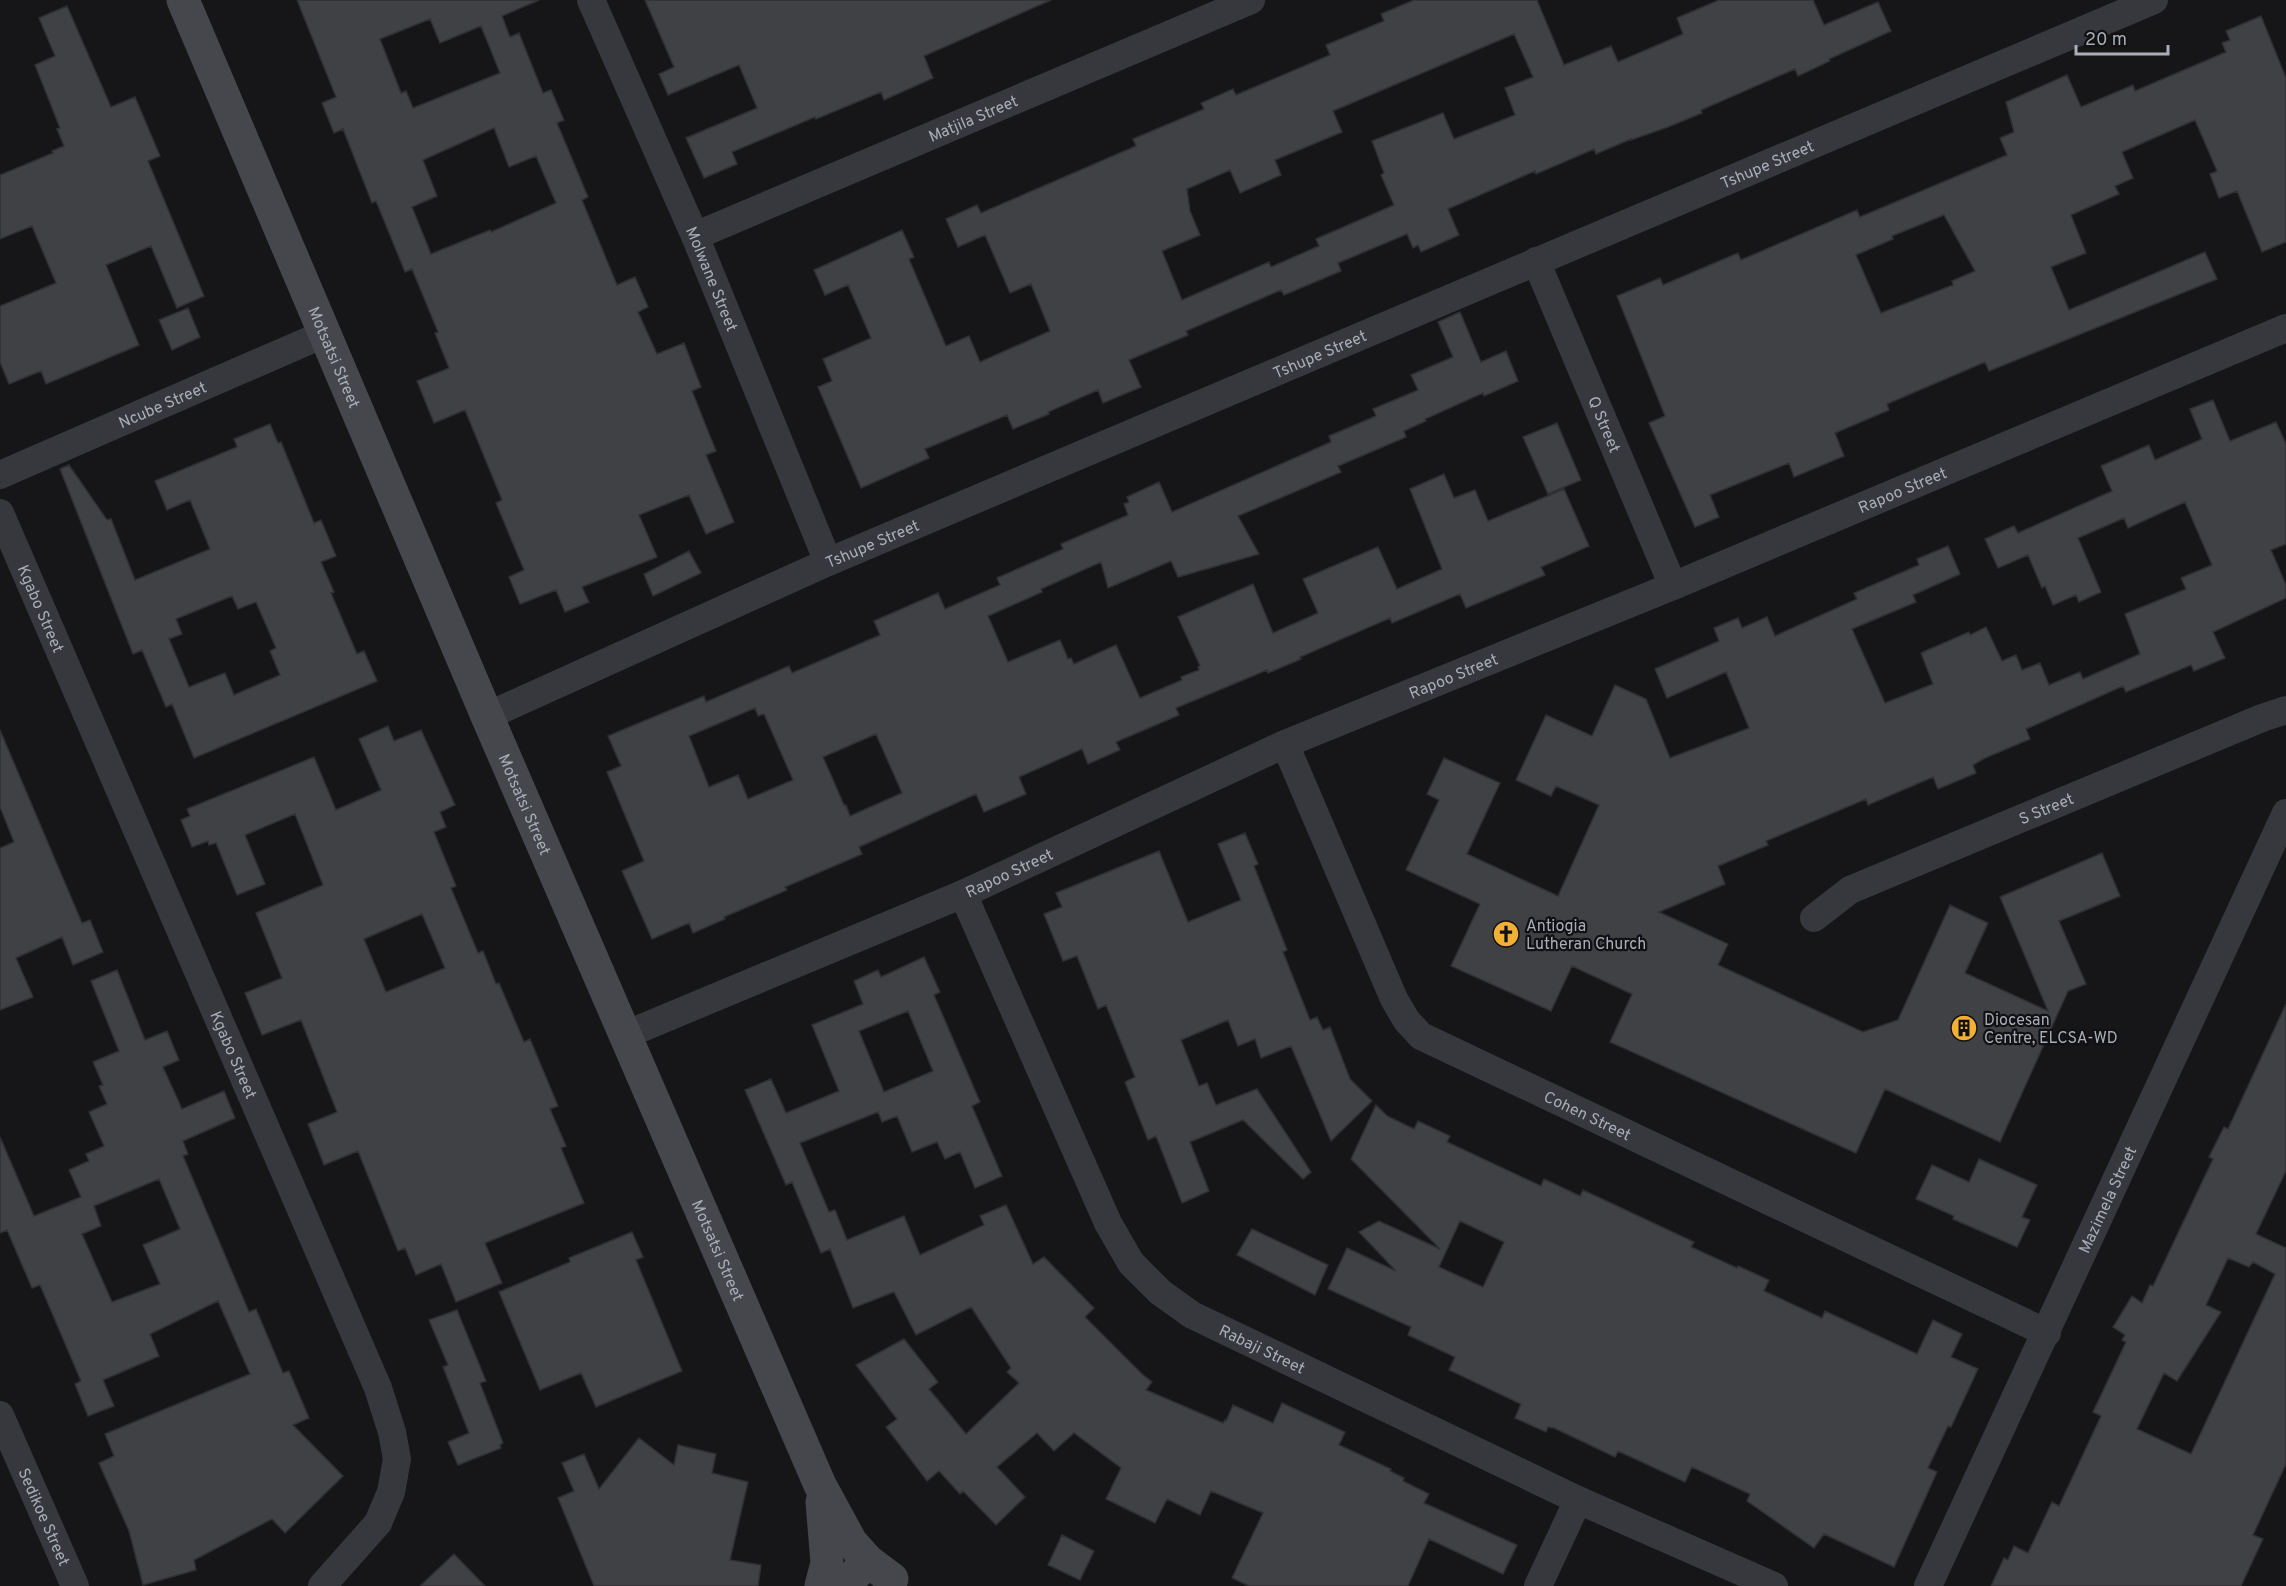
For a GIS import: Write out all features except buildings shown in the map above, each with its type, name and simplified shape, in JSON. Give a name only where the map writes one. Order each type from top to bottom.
[{"type":"street","name":"Motsatsi Street","points":[[183,0],[486,716],[820,1485],[851,1542],[887,1575]]},
{"type":"street","name":"Molwane Street","points":[[591,0],[695,236],[828,562]]},
{"type":"street","name":"Matjila Street","points":[[695,236],[1251,0]]},
{"type":"street","name":"Tshupe Street","points":[[486,716],[828,562],[2154,0]]},
{"type":"street","name":"Q Street","points":[[1536,261],[1673,586]]},
{"type":"street","name":"Rapoo Street","points":[[625,1035],[963,894],[1285,744],[1673,586],[2286,328]]},
{"type":"street","name":"Ncube Street","points":[[0,475],[324,334]]},
{"type":"street","name":"Kgabo Street","points":[[0,513],[378,1388],[392,1432],[397,1459],[391,1491],[378,1523],[322,1586]]},
{"type":"street","name":"S Street","points":[[1814,918],[1850,890],[2286,710]]},
{"type":"street","name":"Cohen Street","points":[[1285,744],[1394,999],[1407,1021],[1421,1036],[2047,1334]]},
{"type":"street","name":"Mazimela Street","points":[[1928,1586],[2047,1334],[2286,813]]},
{"type":"street","name":"Rabaji Street","points":[[963,894],[1108,1222],[1131,1263],[1160,1292],[1192,1315],[1578,1500],[1774,1586]]},
{"type":"street","name":"Sedikoe Street","points":[[0,1414],[75,1586]]},
{"type":"street","points":[[820,1485],[827,1563],[822,1586]]},
{"type":"street","points":[[1538,1586],[1578,1500]]},
{"type":"street","points":[[844,1586],[887,1575]]},
{"type":"place","name":"Antiogia Lutheran Church","points":[[1506,934]]},
{"type":"place","name":"Diocesan Centre, ELCSA-WD","points":[[1964,1028]]}]
